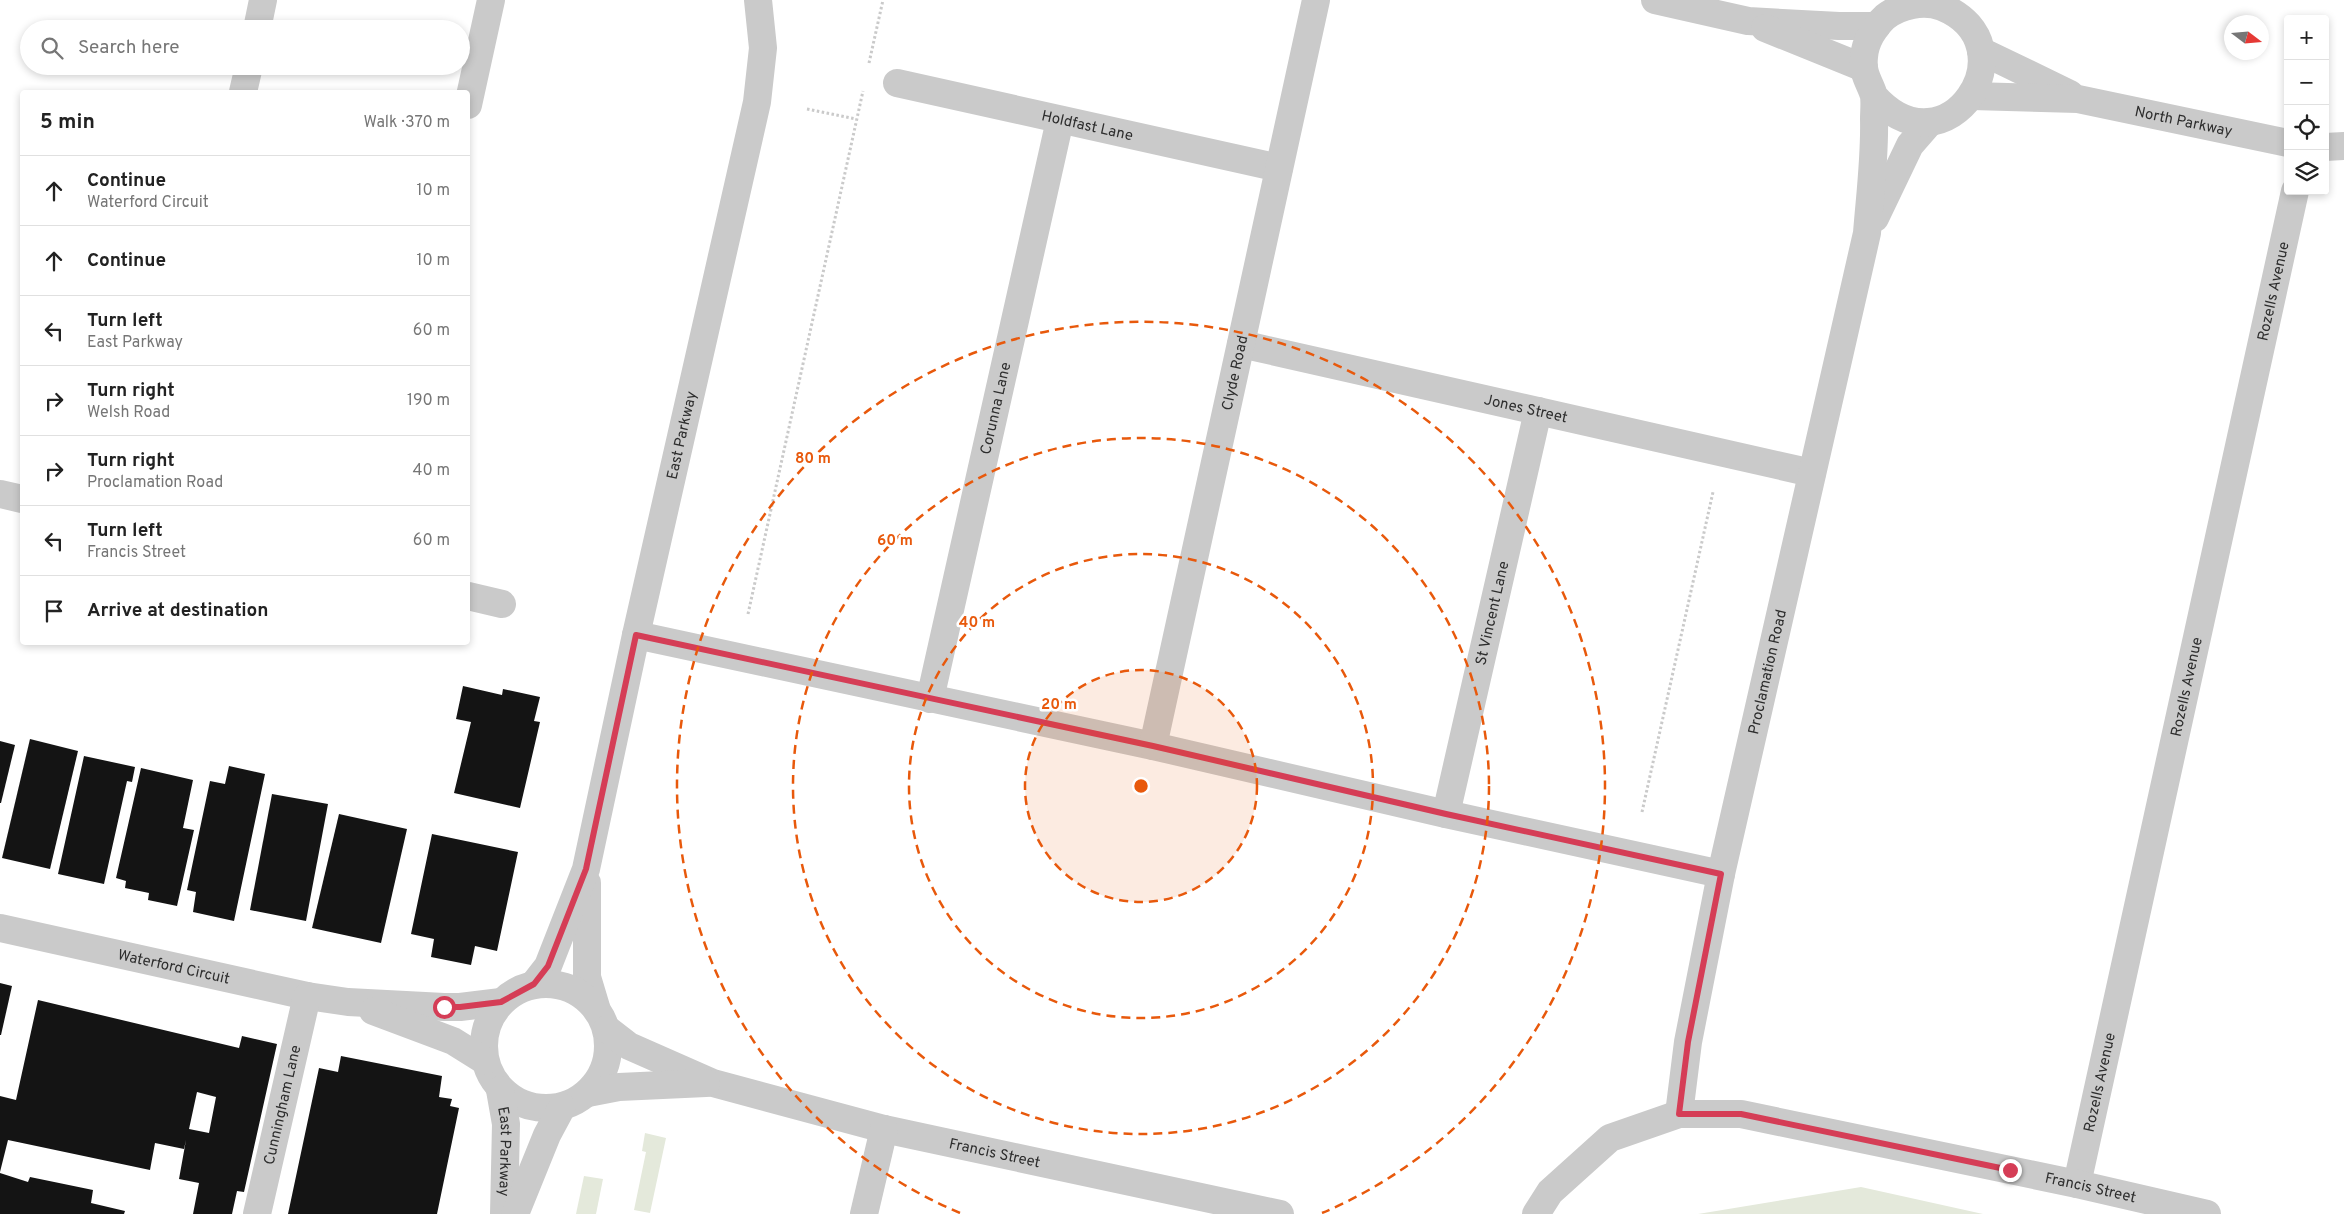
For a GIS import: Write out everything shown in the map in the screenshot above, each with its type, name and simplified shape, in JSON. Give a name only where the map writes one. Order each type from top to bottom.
[{"type":"street","points":[[259,20],[263,0]]},
{"type":"street","points":[[470,96],[492,0]]},
{"type":"street","name":"East Parkway","points":[[534,984],[548,966],[586,869],[636,635],[756,102],[763,48],[758,0]]},
{"type":"street","name":"Clyde Road","points":[[1153,746],[1316,0]]},
{"type":"street","points":[[1656,0],[1748,21],[1864,68]]},
{"type":"street","points":[[1909,3],[1940,6],[1955,13],[1969,12],[1981,51],[1981,74],[1972,96],[1953,113],[1930,122],[1913,122],[1898,117],[1884,108],[1874,96],[1867,83],[1864,68],[1866,46],[1877,26],[1885,17],[1909,3]]},
{"type":"street","points":[[1748,21],[1877,26]]},
{"type":"street","name":"North Parkway","points":[[1981,51],[2078,99]]},
{"type":"street","points":[[243,90],[247,75]]},
{"type":"street","name":"Holdfast Lane","points":[[897,83],[1279,168]]},
{"type":"street","name":"Proclamation Road","points":[[1679,1114],[1688,1042],[1721,874],[1867,233],[1875,138],[1874,96]]},
{"type":"street","name":"North Parkway","points":[[1972,96],[2078,99],[2284,142]]},
{"type":"street","name":"Corunna Lane","points":[[930,699],[1060,120]]},
{"type":"street","name":"Proclamation Road","points":[[1867,233],[1910,145],[1930,122]]},
{"type":"street","points":[[2329,147],[2344,146]]},
{"type":"street","name":"Rozells Avenue","points":[[2077,1184],[2294,195]]},
{"type":"street","name":"Jones Street","points":[[1240,344],[1812,473]]},
{"type":"street","name":"St Vincent Lane","points":[[1446,814],[1538,411]]},
{"type":"street","points":[[0,494],[20,499]]},
{"type":"street","points":[[470,596],[502,604]]},
{"type":"street","points":[[636,635],[1153,746],[1446,814],[1721,874]]},
{"type":"street","name":"East Parkway","points":[[586,869],[587,977],[601,1018]]},
{"type":"street","name":"Waterford Circuit","points":[[0,928],[307,996],[348,1002],[460,1007],[501,1002]]},
{"type":"street","points":[[534,984],[568,986],[601,1018],[607,1064],[588,1093],[562,1108],[529,1107],[500,1090],[485,1061],[485,1029],[501,1002],[534,984]]},
{"type":"street","name":"Cunningham Lane","points":[[257,1214],[307,996]]},
{"type":"street","name":"Waterford Circuit","points":[[348,1002],[453,1041],[485,1061]]},
{"type":"street","name":"Francis Street","points":[[601,1018],[628,1046],[713,1083],[884,1129],[1222,1208],[1280,1214]]},
{"type":"street","name":"Francis Street","points":[[588,1093],[619,1087],[713,1083]]},
{"type":"street","name":"East Parkway","points":[[500,1090],[506,1124],[504,1214]]},
{"type":"street","name":"East Parkway","points":[[515,1214],[547,1135],[562,1108]]},
{"type":"street","name":"Francis Street","points":[[1536,1214],[1550,1192],[1610,1138],[1679,1114],[1741,1114],[2077,1184],[2207,1214]]},
{"type":"street","points":[[864,1214],[884,1129]]},
{"type":"path","points":[[868,66],[883,0]]},
{"type":"path","points":[[748,614],[864,84]]},
{"type":"path","points":[[807,108],[856,119]]},
{"type":"path","points":[[1642,812],[1713,492]]},
{"type":"shaded area","points":[[645,1133],[666,1138],[650,1213],[634,1210],[646,1152],[642,1151]]},
{"type":"shaded area","points":[[584,1176],[603,1179],[596,1214],[576,1214]]},
{"type":"shaded area","points":[[1861,1187],[1983,1214],[1698,1214]]},
{"type":"building","points":[[463,686],[502,695],[503,689],[540,697],[534,721],[540,722],[520,808],[454,793],[471,722],[456,719]]},
{"type":"building","points":[[30,739],[78,751],[50,869],[2,858]]},
{"type":"building","points":[[0,741],[15,745],[1,803],[0,803]]},
{"type":"building","points":[[84,756],[135,767],[132,782],[127,781],[104,884],[58,874]]},
{"type":"building","points":[[229,766],[265,774],[234,921],[193,912],[196,892],[187,890],[210,781],[225,784]]},
{"type":"building","points":[[141,768],[193,780],[183,828],[194,830],[177,906],[148,900],[149,893],[125,888],[126,881],[116,878]]},
{"type":"building","points":[[272,794],[328,804],[306,921],[250,910]]},
{"type":"building","points":[[339,814],[407,829],[381,943],[312,928]]},
{"type":"building","points":[[432,834],[518,852],[497,951],[475,946],[471,965],[431,957],[434,939],[411,934]]},
{"type":"building","points":[[0,983],[12,986],[1,1035],[0,1035]]},
{"type":"building","points":[[38,1000],[239,1048],[242,1036],[277,1044],[244,1192],[237,1191],[232,1214],[193,1214],[199,1183],[179,1179],[186,1140],[184,1149],[155,1143],[150,1170],[8,1140],[0,1172],[0,1096],[16,1100]],"holes":[[[197,1092],[216,1097],[209,1133],[189,1129]]]},
{"type":"building","points":[[341,1056],[442,1076],[439,1097],[452,1099],[450,1106],[459,1108],[437,1214],[288,1214],[319,1068],[338,1072]]},
{"type":"building","points":[[0,1173],[28,1182],[30,1177],[93,1190],[91,1203],[125,1211],[124,1214],[0,1214]]},
{"type":"route","points":[[444,1007],[501,1002],[534,984],[548,966],[586,869],[636,635],[1153,746],[1446,814],[1721,874],[1688,1042],[1679,1114],[1741,1114],[2010,1170]]}]
